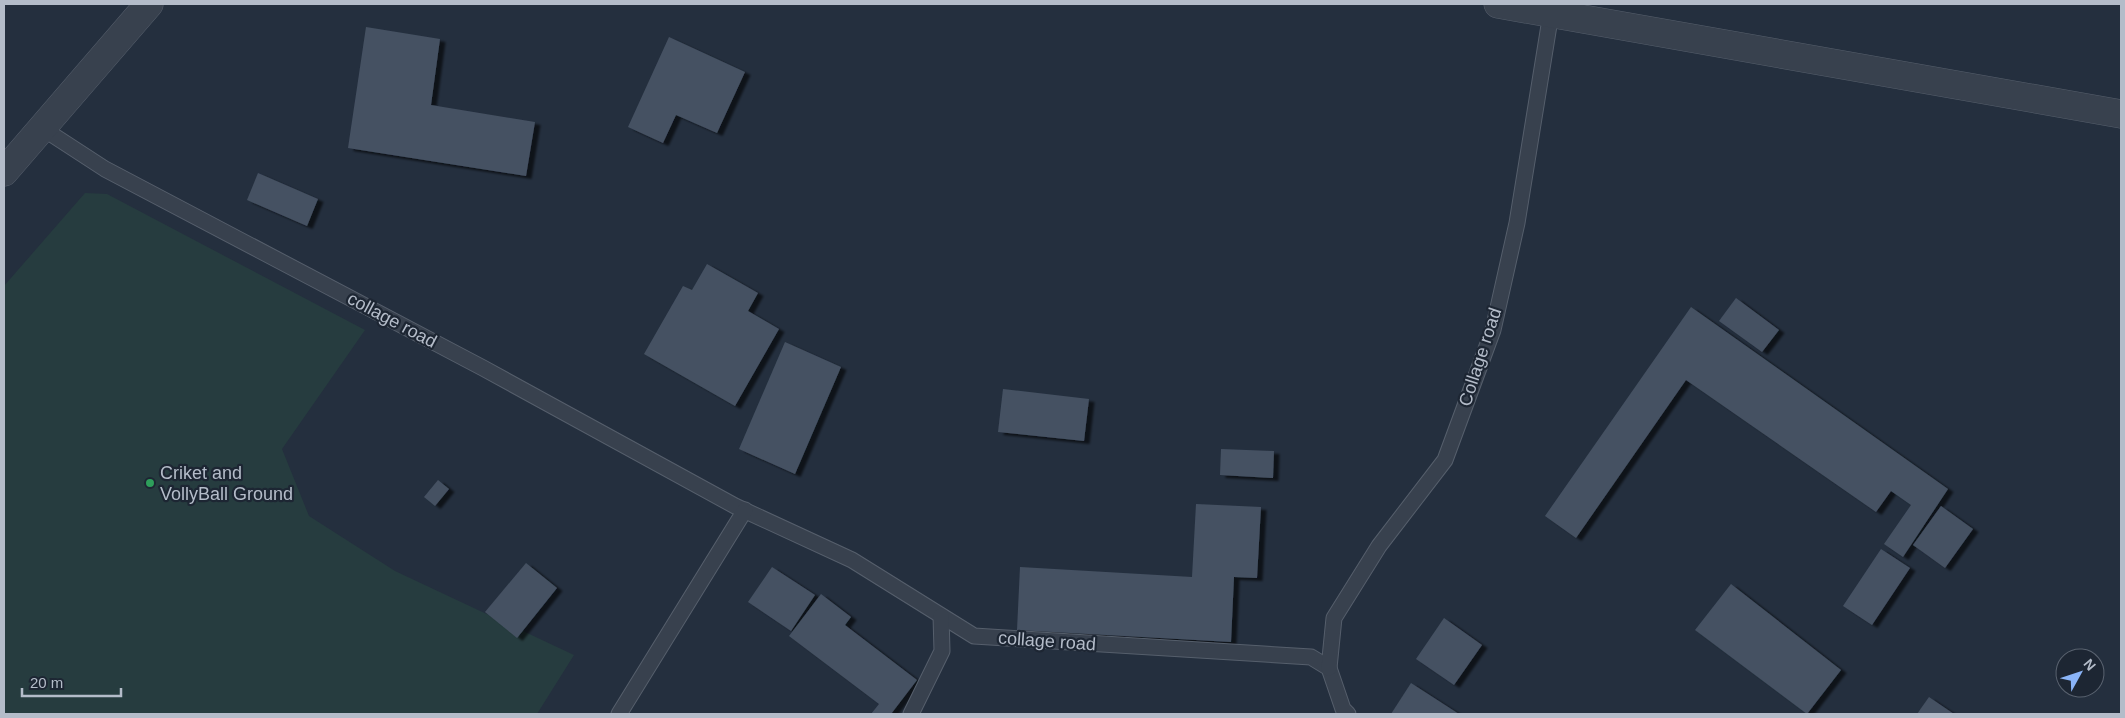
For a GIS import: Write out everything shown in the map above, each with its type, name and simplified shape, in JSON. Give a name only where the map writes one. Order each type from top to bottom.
[{"type":"street","points":[[4,172],[149,4]]},
{"type":"street","points":[[1498,4],[1550,8],[2121,114]]},
{"type":"lane","name":"Collage road","points":[[1329,668],[1334,618],[1379,546],[1444,460],[1493,330],[1517,224],[1550,8]]},
{"type":"lane","name":"collage road","points":[[42,128],[105,169],[483,368],[745,510],[852,560],[974,636],[1311,657],[1329,668]]},
{"type":"lane","points":[[619,714],[745,510]]},
{"type":"lane","points":[[911,714],[942,651],[941,616]]},
{"type":"lane","points":[[1329,668],[1343,709],[1348,714]]},
{"type":"green space","name":"Criket and VollyBall Ground","points":[[85,193],[107,194],[365,330],[282,449],[309,516],[395,571],[574,655],[537,714],[4,714],[4,286]]},
{"type":"building","points":[[366,27],[440,39],[431,105],[535,122],[526,176],[348,148]]},
{"type":"building","points":[[669,37],[745,72],[717,133],[676,115],[663,143],[628,127]]},
{"type":"building","points":[[258,173],[318,199],[307,226],[247,200]]},
{"type":"building","points":[[707,264],[758,293],[748,311],[779,329],[735,406],[644,354],[683,286],[692,290]]},
{"type":"building","points":[[1736,298],[1779,330],[1762,352],[1719,321]]},
{"type":"building","points":[[1691,307],[1948,489],[1903,557],[1884,544],[1911,505],[1891,491],[1876,512],[1686,380],[1576,538],[1545,516]]},
{"type":"building","points":[[785,342],[841,367],[795,474],[739,449]]},
{"type":"building","points":[[1003,389],[1089,399],[1084,441],[998,432]]},
{"type":"building","points":[[1221,449],[1274,451],[1273,478],[1220,475]]},
{"type":"building","points":[[438,480],[449,489],[435,506],[424,497]]},
{"type":"building","points":[[1196,504],[1261,507],[1257,578],[1234,577],[1231,642],[1017,630],[1020,567],[1192,577]]},
{"type":"building","points":[[1941,506],[1973,529],[1945,568],[1913,545]]},
{"type":"building","points":[[1881,549],[1910,568],[1872,625],[1843,606]]},
{"type":"building","points":[[526,563],[557,588],[517,638],[485,612]]},
{"type":"building","points":[[772,567],[815,595],[791,631],[748,602]]},
{"type":"building","points":[[1731,584],[1841,670],[1807,714],[1695,630]]},
{"type":"building","points":[[821,594],[851,617],[845,625],[917,680],[891,714],[871,714],[879,704],[789,636]]},
{"type":"building","points":[[1444,618],[1482,645],[1454,685],[1416,659]]},
{"type":"building","points":[[1411,683],[1459,714],[1391,714]]},
{"type":"building","points":[[1929,697],[1954,714],[1917,714]]},
{"type":"place","name":"Criket and VollyBall Ground","points":[[150,483]]}]
